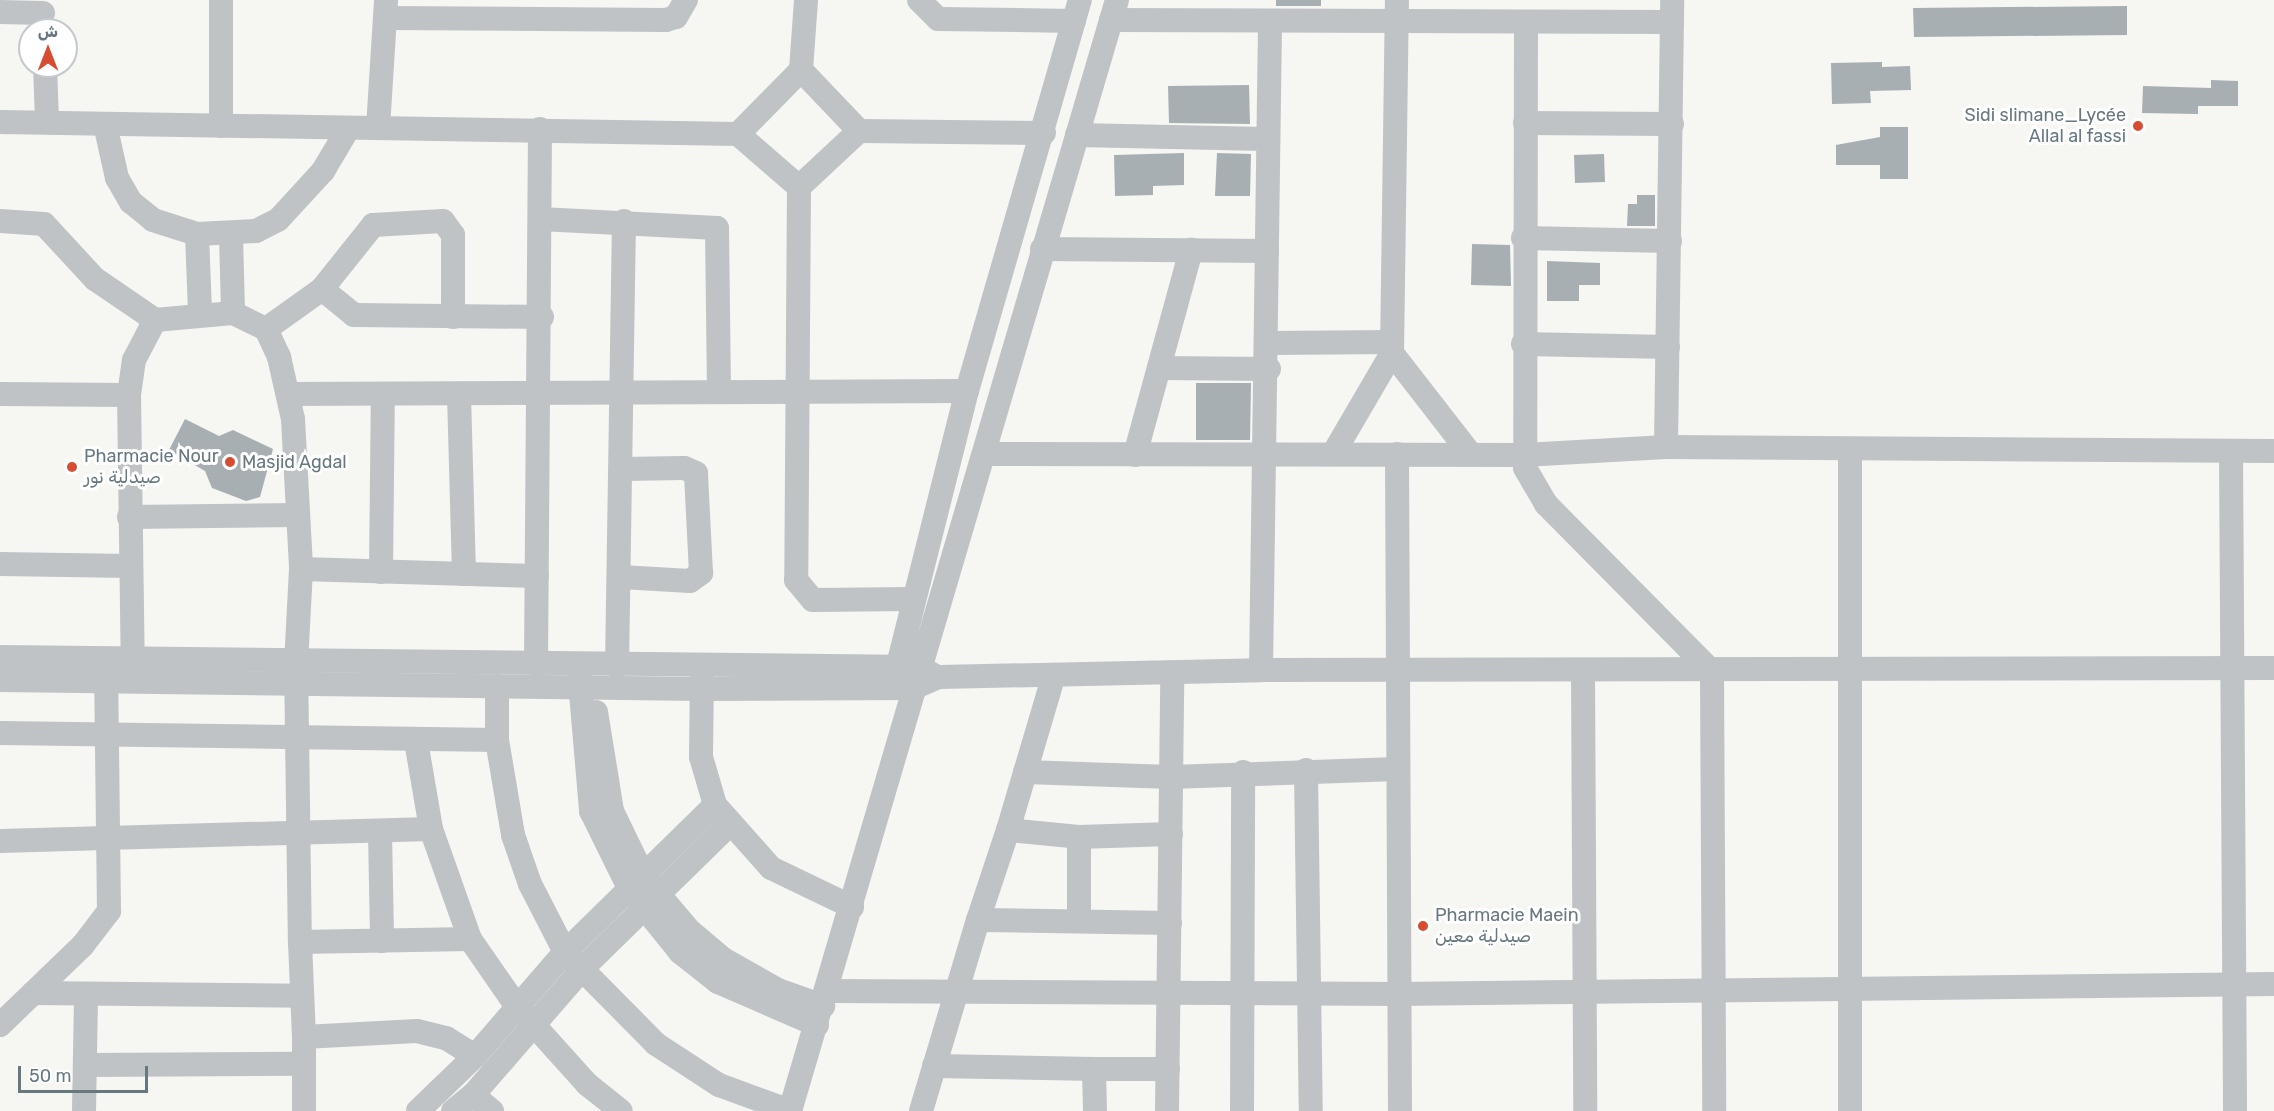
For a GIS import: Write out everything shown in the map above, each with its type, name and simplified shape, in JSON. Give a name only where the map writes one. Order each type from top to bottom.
[{"type":"street","points":[[221,126],[222,0]]},
{"type":"street","points":[[378,128],[385,9],[666,20],[676,17],[686,0]]},
{"type":"street","points":[[738,134],[801,70],[806,0]]},
{"type":"street","points":[[912,677],[913,599],[967,391],[1044,133],[1077,10],[938,19],[919,0]]},
{"type":"street","points":[[497,686],[497,740],[513,836],[530,884],[566,952],[656,1044],[719,1085],[790,1111],[852,908],[912,677],[984,454],[1042,249],[1114,10],[1270,24],[1397,11],[1526,22],[1672,11],[1666,447]]},
{"type":"street","points":[[1333,454],[1392,348],[1397,11]]},
{"type":"street","points":[[0,12],[43,14]]},
{"type":"street","points":[[1526,22],[1523,455],[1533,489],[1712,672],[1714,1111]]},
{"type":"street","points":[[1261,670],[1269,369],[1265,139],[1270,24]]},
{"type":"street","points":[[801,70],[859,131]]},
{"type":"street","points":[[45,78],[47,121]]},
{"type":"street","points":[[0,122],[738,134],[799,187]]},
{"type":"street","points":[[1525,123],[1672,124]]},
{"type":"street","points":[[105,124],[117,178],[131,202],[153,220],[197,234],[231,235],[278,220],[300,201],[348,129]]},
{"type":"street","points":[[536,664],[542,396],[540,129]]},
{"type":"street","points":[[913,599],[822,600],[800,590],[799,187],[859,131],[1044,133]]},
{"type":"street","points":[[1077,135],[1265,139]]},
{"type":"street","points":[[540,219],[624,221],[717,228],[718,391]]},
{"type":"street","points":[[266,329],[322,289],[373,225],[443,220],[453,235],[453,317]]},
{"type":"street","points":[[0,221],[44,224],[95,279],[155,320],[200,314],[233,314],[266,329],[288,394],[301,569],[296,673],[304,1111]]},
{"type":"street","points":[[624,221],[620,391],[621,577],[593,674],[591,811],[680,952],[718,982],[823,1007],[960,992],[1397,994],[2274,984]]},
{"type":"street","points":[[197,234],[200,314]]},
{"type":"street","points":[[231,235],[233,314]]},
{"type":"street","points":[[1523,238],[1670,241]]},
{"type":"street","points":[[1042,249],[1268,251]]},
{"type":"street","points":[[1135,455],[1191,250]]},
{"type":"street","points":[[322,289],[354,315],[542,317]]},
{"type":"street","points":[[133,670],[129,395],[142,336],[155,320]]},
{"type":"street","points":[[1268,343],[1392,348]]},
{"type":"street","points":[[1523,344],[1668,346]]},
{"type":"street","points":[[1392,348],[1468,451]]},
{"type":"street","points":[[1160,368],[1269,369]]},
{"type":"street","points":[[288,394],[542,396],[620,391],[967,391]]},
{"type":"street","points":[[0,394],[129,395]]},
{"type":"street","points":[[381,572],[383,395]]},
{"type":"street","points":[[459,395],[464,574]]},
{"type":"street","points":[[984,454],[1397,454],[1468,451],[1523,455],[1666,447],[2274,451]]},
{"type":"street","points":[[1850,450],[1850,1111]]},
{"type":"street","points":[[2231,451],[2235,1111]]},
{"type":"street","points":[[1397,454],[1397,994],[1400,1111]]},
{"type":"street","points":[[621,577],[690,580],[701,573],[696,473],[684,468],[622,469]]},
{"type":"street","points":[[129,517],[296,515]]},
{"type":"street","points":[[0,564],[131,566]]},
{"type":"street","points":[[301,569],[537,576]]},
{"type":"street","points":[[0,657],[133,670],[296,673],[497,686],[593,674]]},
{"type":"street","points":[[296,673],[536,664],[593,674],[702,678],[1054,675],[1261,670],[1712,672],[2274,668]]},
{"type":"street","points":[[0,680],[106,680],[133,670]]},
{"type":"street","points":[[1582,672],[1586,992],[1585,1111]]},
{"type":"street","points":[[1167,1111],[1172,673]]},
{"type":"street","points":[[921,1111],[960,992],[978,920],[1008,830],[1054,675]]},
{"type":"street","points":[[702,678],[701,757],[715,805],[771,868],[852,908]]},
{"type":"street","points":[[0,1025],[109,911],[106,680]]},
{"type":"street","points":[[0,733],[416,741],[497,740]]},
{"type":"street","points":[[416,741],[431,829],[470,939],[515,1004],[609,1108]]},
{"type":"street","points":[[1025,772],[1171,777],[1243,772],[1397,769]]},
{"type":"street","points":[[1306,770],[1311,1111]]},
{"type":"street","points":[[1242,1111],[1243,772]]},
{"type":"street","points":[[492,1111],[464,1105],[533,1022],[582,969],[715,805]]},
{"type":"street","points":[[418,1111],[475,1056],[515,1004],[566,952],[730,824]]},
{"type":"street","points":[[0,841],[298,836],[431,829]]},
{"type":"street","points":[[1008,830],[1079,837],[1171,834]]},
{"type":"street","points":[[380,832],[382,941]]},
{"type":"street","points":[[1079,837],[1079,918]]},
{"type":"street","points":[[978,920],[1079,918],[1170,923]]},
{"type":"street","points":[[300,942],[470,939]]},
{"type":"street","points":[[33,993],[302,996]]},
{"type":"street","points":[[84,1111],[86,994]]},
{"type":"street","points":[[304,1037],[348,1030],[417,1031],[446,1038],[475,1056]]},
{"type":"street","points":[[85,1065],[304,1064]]},
{"type":"street","points":[[934,1066],[1168,1070]]},
{"type":"street","points":[[1094,1069],[1095,1111]]},
{"type":"building","points":[[1276,0],[1321,0],[1321,6],[1276,6]]},
{"type":"building","points":[[2127,6],[2127,35],[1914,37],[1913,8]]},
{"type":"building","points":[[1882,62],[1882,67],[1910,66],[1911,90],[1870,91],[1871,103],[1832,104],[1831,63]]},
{"type":"building","points":[[2211,80],[2238,81],[2238,106],[2198,106],[2198,114],[2142,113],[2143,86],[2211,88]]},
{"type":"building","points":[[1249,85],[1250,124],[1169,123],[1168,86]]},
{"type":"building","points":[[1880,127],[1908,127],[1908,179],[1880,179],[1880,165],[1836,165],[1836,145],[1880,137]]},
{"type":"building","points":[[1184,153],[1184,185],[1153,186],[1153,195],[1115,196],[1114,155]]},
{"type":"building","points":[[1217,153],[1251,154],[1250,196],[1215,196]]},
{"type":"building","points":[[1604,154],[1605,182],[1575,183],[1574,155]]},
{"type":"building","points":[[1637,195],[1655,195],[1655,226],[1627,226],[1628,204],[1637,204]]},
{"type":"building","points":[[1472,244],[1510,245],[1511,286],[1471,285]]},
{"type":"building","points":[[1547,261],[1600,263],[1600,285],[1579,285],[1579,301],[1547,301]]},
{"type":"building","points":[[1196,383],[1251,383],[1250,440],[1196,440]]},
{"type":"building","name":"Masjid Agdal","points":[[185,419],[219,436],[233,430],[273,449],[260,497],[246,501],[212,488],[205,471],[169,450]]},
{"type":"place","name":"Sidi slimane_Lycée Allal al fassi","points":[[2138,126]]},
{"type":"place","name":"Masjid Agdal","points":[[230,462]]},
{"type":"place","name":"Pharmacie Nour صيدلية نور","points":[[72,467]]},
{"type":"place","name":"Pharmacie Maein صيدلية معين","points":[[1423,926]]}]
